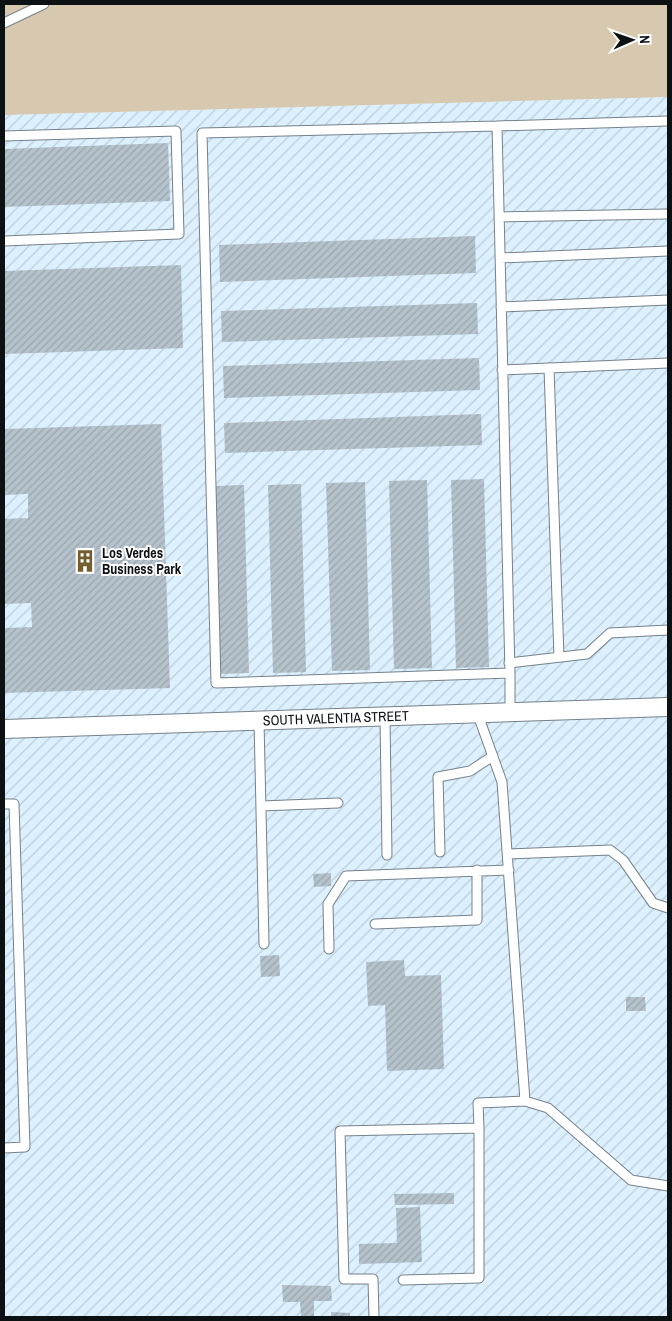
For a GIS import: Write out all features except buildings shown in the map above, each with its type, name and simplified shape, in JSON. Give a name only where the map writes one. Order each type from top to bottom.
[{"type":"street","name":"SOUTH VALENTIA STREET","points":[[4,729],[668,708]]},
{"type":"lane","points":[[4,23],[44,4]]},
{"type":"lane","points":[[510,673],[216,684],[202,133],[668,121]]},
{"type":"lane","points":[[497,126],[510,713]]},
{"type":"lane","points":[[4,136],[176,130],[178,234],[4,241]]},
{"type":"lane","points":[[499,217],[668,214]]},
{"type":"lane","points":[[500,258],[668,251]]},
{"type":"lane","points":[[501,307],[668,300]]},
{"type":"lane","points":[[502,370],[668,363]]},
{"type":"lane","points":[[550,368],[559,658]]},
{"type":"lane","points":[[509,663],[587,654],[610,633],[668,630]]},
{"type":"lane","points":[[478,714],[502,782],[525,1101]]},
{"type":"lane","points":[[385,718],[387,855]]},
{"type":"lane","points":[[259,721],[264,944]]},
{"type":"lane","points":[[440,852],[438,778],[470,771],[493,756]]},
{"type":"lane","points":[[261,806],[338,803]]},
{"type":"lane","points":[[4,804],[14,804],[25,1147],[4,1148]]},
{"type":"lane","points":[[508,854],[610,850],[623,860],[653,904],[668,908]]},
{"type":"lane","points":[[375,924],[477,920],[477,870]]},
{"type":"lane","points":[[329,949],[328,904],[346,876],[509,870]]},
{"type":"lane","points":[[402,1280],[479,1278],[478,1104],[525,1101],[548,1108],[631,1180],[668,1186]]},
{"type":"lane","points":[[374,1317],[373,1278],[344,1279],[340,1131],[478,1128]]},
{"type":"shaded area","points":[[4,4],[668,4],[668,97],[4,115]]},
{"type":"shaded area","points":[[668,97],[668,1317],[4,1317],[4,115]]},
{"type":"place","name":"Los Verdes Business Park","points":[[85,561]]}]
